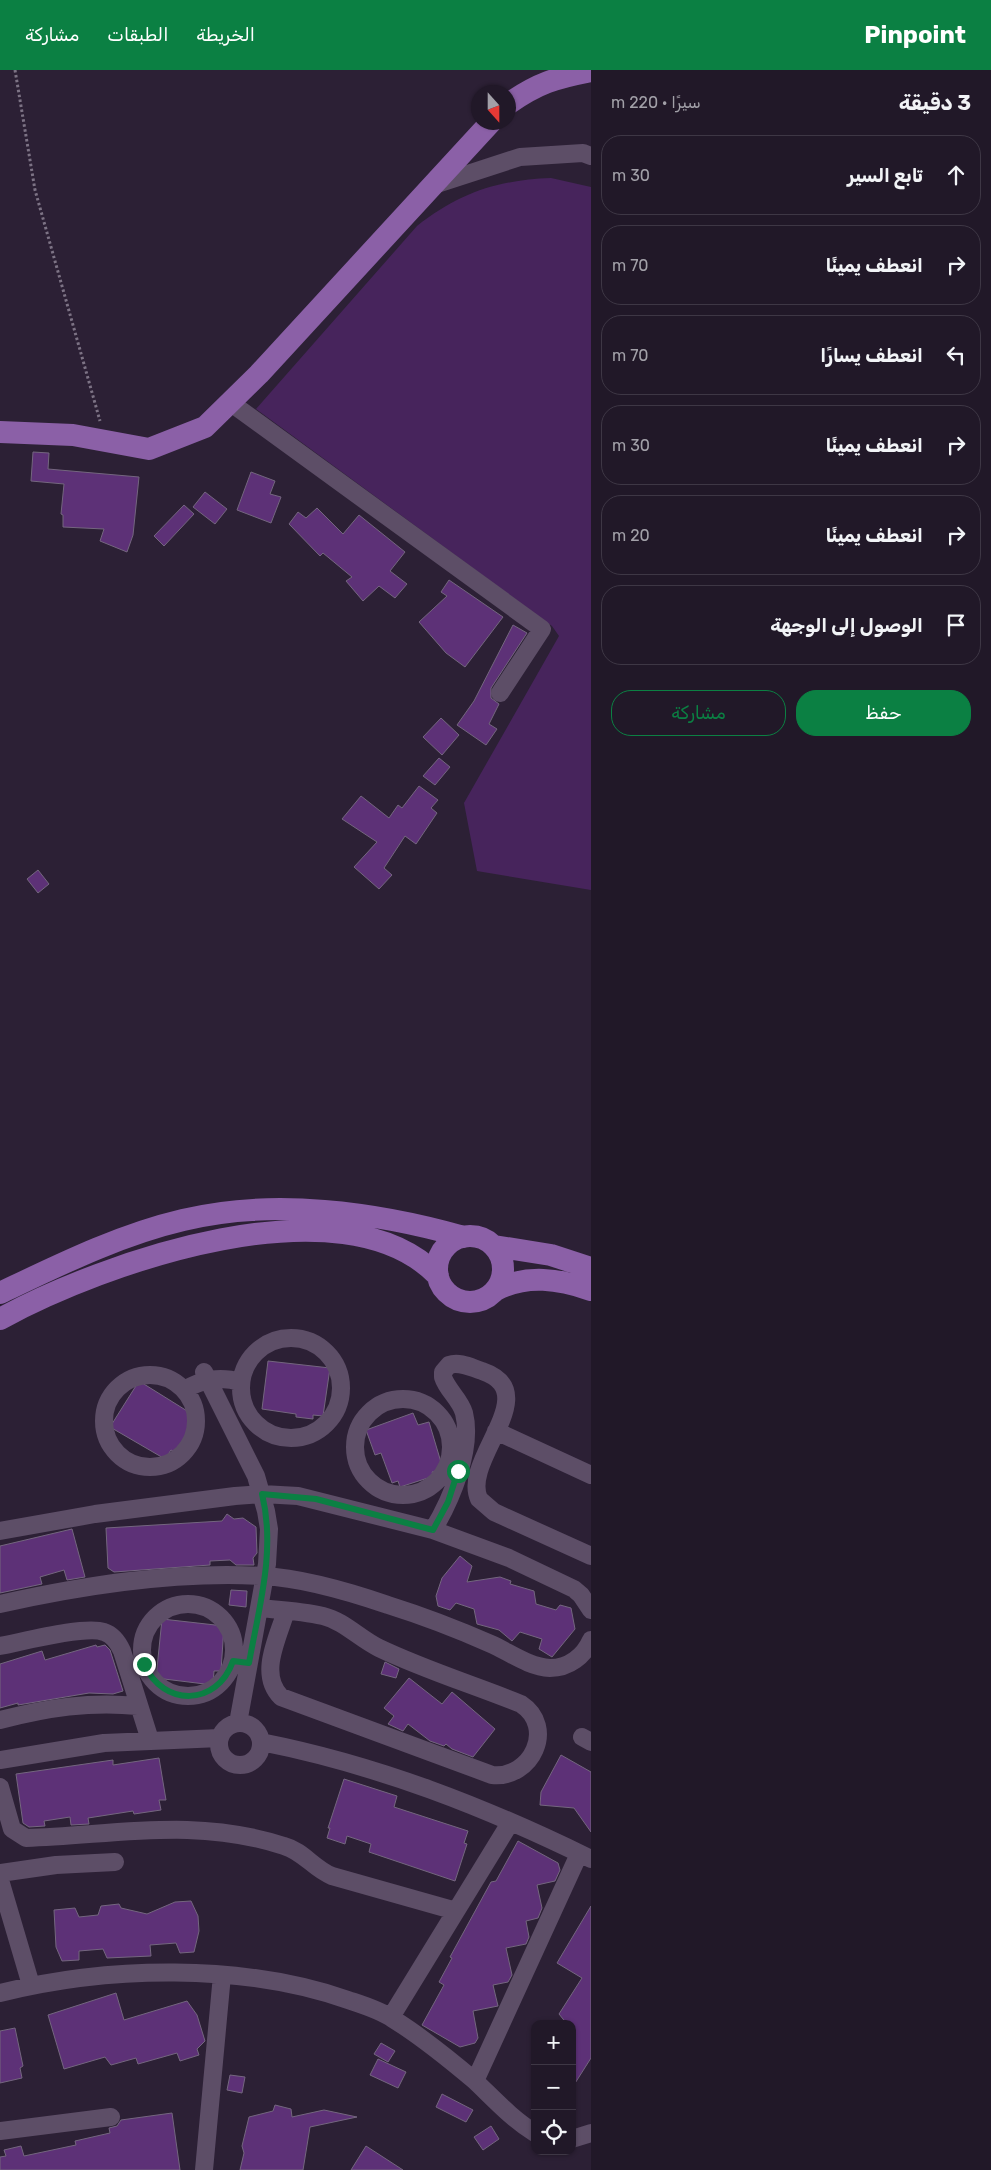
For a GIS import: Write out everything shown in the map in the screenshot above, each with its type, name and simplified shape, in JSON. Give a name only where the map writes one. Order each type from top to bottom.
[{"type":"main road","points":[[516,98],[533,86],[558,77],[591,71]]},
{"type":"main road","points":[[0,432],[73,435],[149,449],[205,427],[230,403],[484,130]]},
{"type":"main road","points":[[0,1293],[47,1270],[127,1237],[165,1224],[213,1214],[271,1210],[327,1212],[410,1224],[464,1237]]},
{"type":"main road","points":[[0,1319],[58,1292],[157,1253],[207,1241],[259,1234],[314,1232],[377,1240],[417,1257],[438,1276],[446,1292],[464,1302],[485,1299],[496,1290],[520,1281],[544,1279],[591,1290]]},
{"type":"main road","points":[[438,1276],[440,1256],[454,1240],[475,1236],[486,1240],[494,1246],[501,1256],[504,1268],[502,1280],[496,1290]]},
{"type":"main road","points":[[494,1246],[551,1255],[591,1268]]},
{"type":"street","points":[[433,185],[520,157],[583,153],[591,156]]},
{"type":"street","points":[[230,403],[542,629],[500,693]]},
{"type":"street","points":[[295,1338],[313,1343],[328,1355],[341,1380],[340,1399],[333,1416],[319,1430],[301,1437],[282,1438],[257,1425],[246,1410],[241,1392],[241,1382],[243,1373],[252,1356],[267,1344],[295,1338]]},
{"type":"street","points":[[433,1530],[454,1487],[466,1434],[464,1413],[460,1403],[443,1377],[449,1365],[461,1364],[494,1376],[505,1387],[507,1402],[476,1480],[476,1493],[483,1504],[574,1550],[591,1556]]},
{"type":"street","points":[[154,1375],[170,1380],[184,1390],[193,1405],[195,1431],[188,1446],[176,1459],[160,1466],[142,1466],[126,1460],[113,1448],[106,1432],[104,1415],[110,1398],[121,1385],[136,1377],[154,1375]]},
{"type":"street","points":[[184,1390],[206,1376],[241,1382]]},
{"type":"street","points":[[206,1376],[262,1494],[269,1529],[264,1576],[258,1608],[241,1662],[238,1723]]},
{"type":"street","points":[[404,1399],[422,1403],[437,1413],[447,1428],[451,1446],[448,1464],[439,1479],[424,1490],[406,1495],[389,1493],[372,1485],[357,1462],[355,1444],[360,1427],[370,1412],[386,1403],[404,1399]]},
{"type":"street","points":[[333,1416],[360,1427]]},
{"type":"street","points":[[496,1431],[591,1474]]},
{"type":"street","points":[[0,1531],[94,1514],[262,1494],[316,1499],[433,1530],[509,1558],[550,1577],[581,1595],[591,1610]]},
{"type":"street","points":[[0,1604],[80,1588],[126,1582],[209,1576],[264,1576],[341,1591],[416,1614],[456,1628],[542,1667],[560,1667],[568,1664],[583,1653],[591,1640]]},
{"type":"street","points":[[178,1605],[203,1606],[218,1615],[228,1628],[241,1662],[214,1688],[198,1695],[173,1694],[158,1685],[147,1672],[142,1656],[143,1639],[150,1624],[162,1612],[178,1605]]},
{"type":"street","points":[[258,1608],[286,1611],[333,1619],[368,1643],[390,1654],[521,1704],[530,1710],[536,1718],[538,1728],[531,1756],[519,1770],[502,1776],[492,1775],[281,1697],[271,1685],[269,1669],[286,1611]]},
{"type":"street","points":[[0,1646],[88,1630],[109,1634],[115,1638],[122,1651],[150,1740]]},
{"type":"street","points":[[0,1720],[62,1706],[100,1704],[138,1706]]},
{"type":"street","points":[[238,1723],[254,1728],[261,1742],[261,1750],[250,1763],[234,1765],[221,1754],[219,1746],[220,1738],[224,1731],[238,1723]]},
{"type":"street","points":[[0,1760],[58,1749],[150,1740],[220,1738]]},
{"type":"street","points":[[261,1742],[338,1759],[430,1788],[585,1857],[475,2081]]},
{"type":"street","points":[[0,1787],[12,1829],[26,1838],[158,1828],[188,1829],[240,1835],[289,1847],[316,1868],[332,1876],[456,1911]]},
{"type":"street","points":[[392,2017],[510,1823]]},
{"type":"street","points":[[0,1873],[56,1865],[115,1862]]},
{"type":"street","points":[[0,1880],[31,1985]]},
{"type":"street","points":[[0,1993],[31,1985],[126,1975],[222,1975],[280,1982],[308,1988],[392,2017],[475,2081],[511,2116],[531,2130]]},
{"type":"street","points":[[204,2170],[222,1975]]},
{"type":"street","points":[[0,2131],[111,2117]]},
{"type":"street","points":[[576,2138],[591,2133]]},
{"type":"path","points":[[15,70],[35,190],[106,441]]},
{"type":"shaded area","points":[[551,178],[591,187],[591,890],[477,871],[464,803],[559,636],[552,626],[256,409],[417,226],[448,205],[480,190],[513,182]]},
{"type":"building","points":[[33,452],[49,453],[48,469],[139,477],[133,535],[127,552],[100,541],[104,529],[63,527],[63,515],[61,514],[64,484],[31,481]]},
{"type":"building","points":[[251,472],[275,481],[270,494],[281,497],[271,523],[237,510]]},
{"type":"building","points":[[205,492],[227,509],[215,524],[193,507]]},
{"type":"building","points":[[184,505],[194,514],[164,546],[154,536]]},
{"type":"building","points":[[317,508],[343,534],[359,515],[405,552],[390,571],[407,584],[395,598],[379,586],[363,601],[346,581],[352,577],[323,553],[320,556],[289,524],[298,512],[306,518]]},
{"type":"building","points":[[449,580],[503,617],[465,667],[446,653],[419,622],[447,596],[441,592]]},
{"type":"building","points":[[513,625],[527,633],[491,688],[491,698],[499,704],[489,724],[497,729],[486,745],[457,725],[474,701]]},
{"type":"building","points":[[441,718],[459,735],[442,755],[423,737]]},
{"type":"building","points":[[439,758],[450,767],[435,785],[423,776]]},
{"type":"building","points":[[419,786],[438,800],[431,808],[437,813],[416,844],[405,836],[384,868],[392,875],[379,889],[354,867],[377,842],[342,819],[361,796],[389,818],[398,805],[402,808]]},
{"type":"building","points":[[38,870],[49,884],[38,893],[27,879]]},
{"type":"building","points":[[268,1361],[330,1368],[323,1416],[313,1415],[313,1419],[296,1417],[296,1414],[262,1409]]},
{"type":"building","points":[[139,1381],[192,1414],[188,1421],[192,1423],[184,1438],[175,1452],[171,1450],[165,1459],[110,1427]]},
{"type":"building","points":[[413,1413],[418,1425],[429,1422],[443,1469],[432,1472],[434,1476],[400,1487],[398,1481],[392,1483],[381,1453],[375,1455],[366,1430]]},
{"type":"building","points":[[227,1514],[234,1519],[243,1518],[256,1527],[257,1553],[253,1558],[254,1565],[236,1565],[230,1560],[210,1561],[210,1565],[114,1572],[108,1568],[106,1528],[222,1521]]},
{"type":"building","points":[[72,1529],[85,1577],[67,1580],[64,1570],[40,1577],[42,1584],[0,1593],[0,1546]]},
{"type":"building","points":[[460,1556],[472,1566],[467,1582],[500,1577],[511,1581],[510,1584],[534,1591],[536,1604],[556,1610],[560,1605],[571,1608],[575,1629],[552,1657],[539,1649],[542,1639],[520,1632],[512,1641],[499,1630],[477,1624],[474,1609],[456,1603],[450,1610],[438,1606],[436,1596],[442,1578]]},
{"type":"building","points":[[231,1590],[247,1591],[246,1607],[229,1605]]},
{"type":"building","points":[[162,1619],[224,1626],[221,1671],[214,1671],[213,1685],[156,1678]]},
{"type":"building","points":[[96,1645],[97,1647],[105,1645],[110,1650],[123,1691],[113,1694],[89,1693],[18,1705],[18,1703],[0,1708],[0,1664],[42,1651],[45,1660]]},
{"type":"building","points":[[385,1662],[399,1669],[396,1678],[381,1674]]},
{"type":"building","points":[[409,1678],[442,1704],[452,1692],[495,1729],[473,1757],[452,1749],[446,1744],[444,1746],[430,1741],[408,1724],[403,1731],[388,1724],[394,1716],[384,1708]]},
{"type":"building","points":[[561,1755],[591,1772],[591,1832],[574,1808],[540,1805],[541,1792]]},
{"type":"building","points":[[159,1758],[166,1800],[159,1800],[161,1810],[134,1814],[133,1811],[88,1818],[89,1824],[71,1825],[70,1817],[44,1821],[45,1826],[29,1827],[23,1823],[16,1774],[113,1760],[113,1765]]},
{"type":"building","points":[[344,1779],[397,1796],[394,1807],[468,1831],[464,1843],[467,1844],[455,1881],[369,1852],[371,1844],[347,1836],[345,1844],[327,1838],[330,1828],[328,1828]]},
{"type":"building","points":[[518,1841],[558,1863],[560,1870],[555,1881],[537,1885],[542,1908],[538,1918],[526,1921],[529,1937],[526,1944],[506,1948],[512,1975],[508,1982],[493,1985],[498,2006],[473,2011],[478,2038],[475,2043],[460,2047],[422,2025],[444,1985],[439,1982],[452,1958],[450,1957],[491,1882],[496,1881]]},
{"type":"building","points":[[191,1901],[198,1916],[199,1931],[194,1952],[180,1953],[176,1943],[150,1945],[151,1956],[107,1958],[103,1949],[79,1951],[79,1960],[62,1961],[56,1947],[54,1910],[75,1908],[79,1917],[98,1915],[101,1906],[119,1904],[121,1908],[147,1914],[175,1902]]},
{"type":"building","points":[[591,1906],[591,2058],[576,2082],[576,2020],[564,2020],[559,2014],[582,1978],[557,1963]]},
{"type":"building","points":[[116,1993],[124,2020],[187,2001],[197,2015],[205,2041],[197,2049],[199,2055],[180,2061],[177,2053],[138,2064],[136,2058],[111,2065],[105,2057],[64,2069],[48,2015]]},
{"type":"building","points":[[15,2028],[23,2066],[20,2068],[22,2078],[0,2083],[0,2031]]},
{"type":"building","points":[[381,2043],[395,2051],[388,2062],[374,2054]]},
{"type":"building","points":[[378,2059],[406,2072],[398,2088],[370,2075]]},
{"type":"building","points":[[230,2075],[245,2077],[242,2093],[227,2090]]},
{"type":"building","points":[[442,2094],[473,2110],[466,2122],[436,2107]]},
{"type":"building","points":[[275,2105],[291,2109],[292,2117],[324,2110],[357,2117],[310,2127],[303,2170],[240,2170],[244,2153],[242,2146],[249,2117],[273,2111]]},
{"type":"building","points":[[172,2113],[180,2170],[0,2170],[0,2157],[6,2156],[4,2150],[21,2146],[24,2156],[76,2145],[75,2141],[110,2133],[109,2128],[117,2126],[121,2120]]},
{"type":"building","points":[[491,2126],[499,2139],[483,2150],[474,2137]]},
{"type":"building","points":[[366,2146],[403,2170],[351,2170]]},
{"type":"route","points":[[144,1664],[152,1679],[165,1690],[181,1696],[190,1696],[198,1695],[214,1688],[226,1676],[233,1661],[249,1663],[269,1546],[269,1529],[262,1494],[280,1494],[316,1499],[433,1530],[448,1502],[458,1471]]}]
